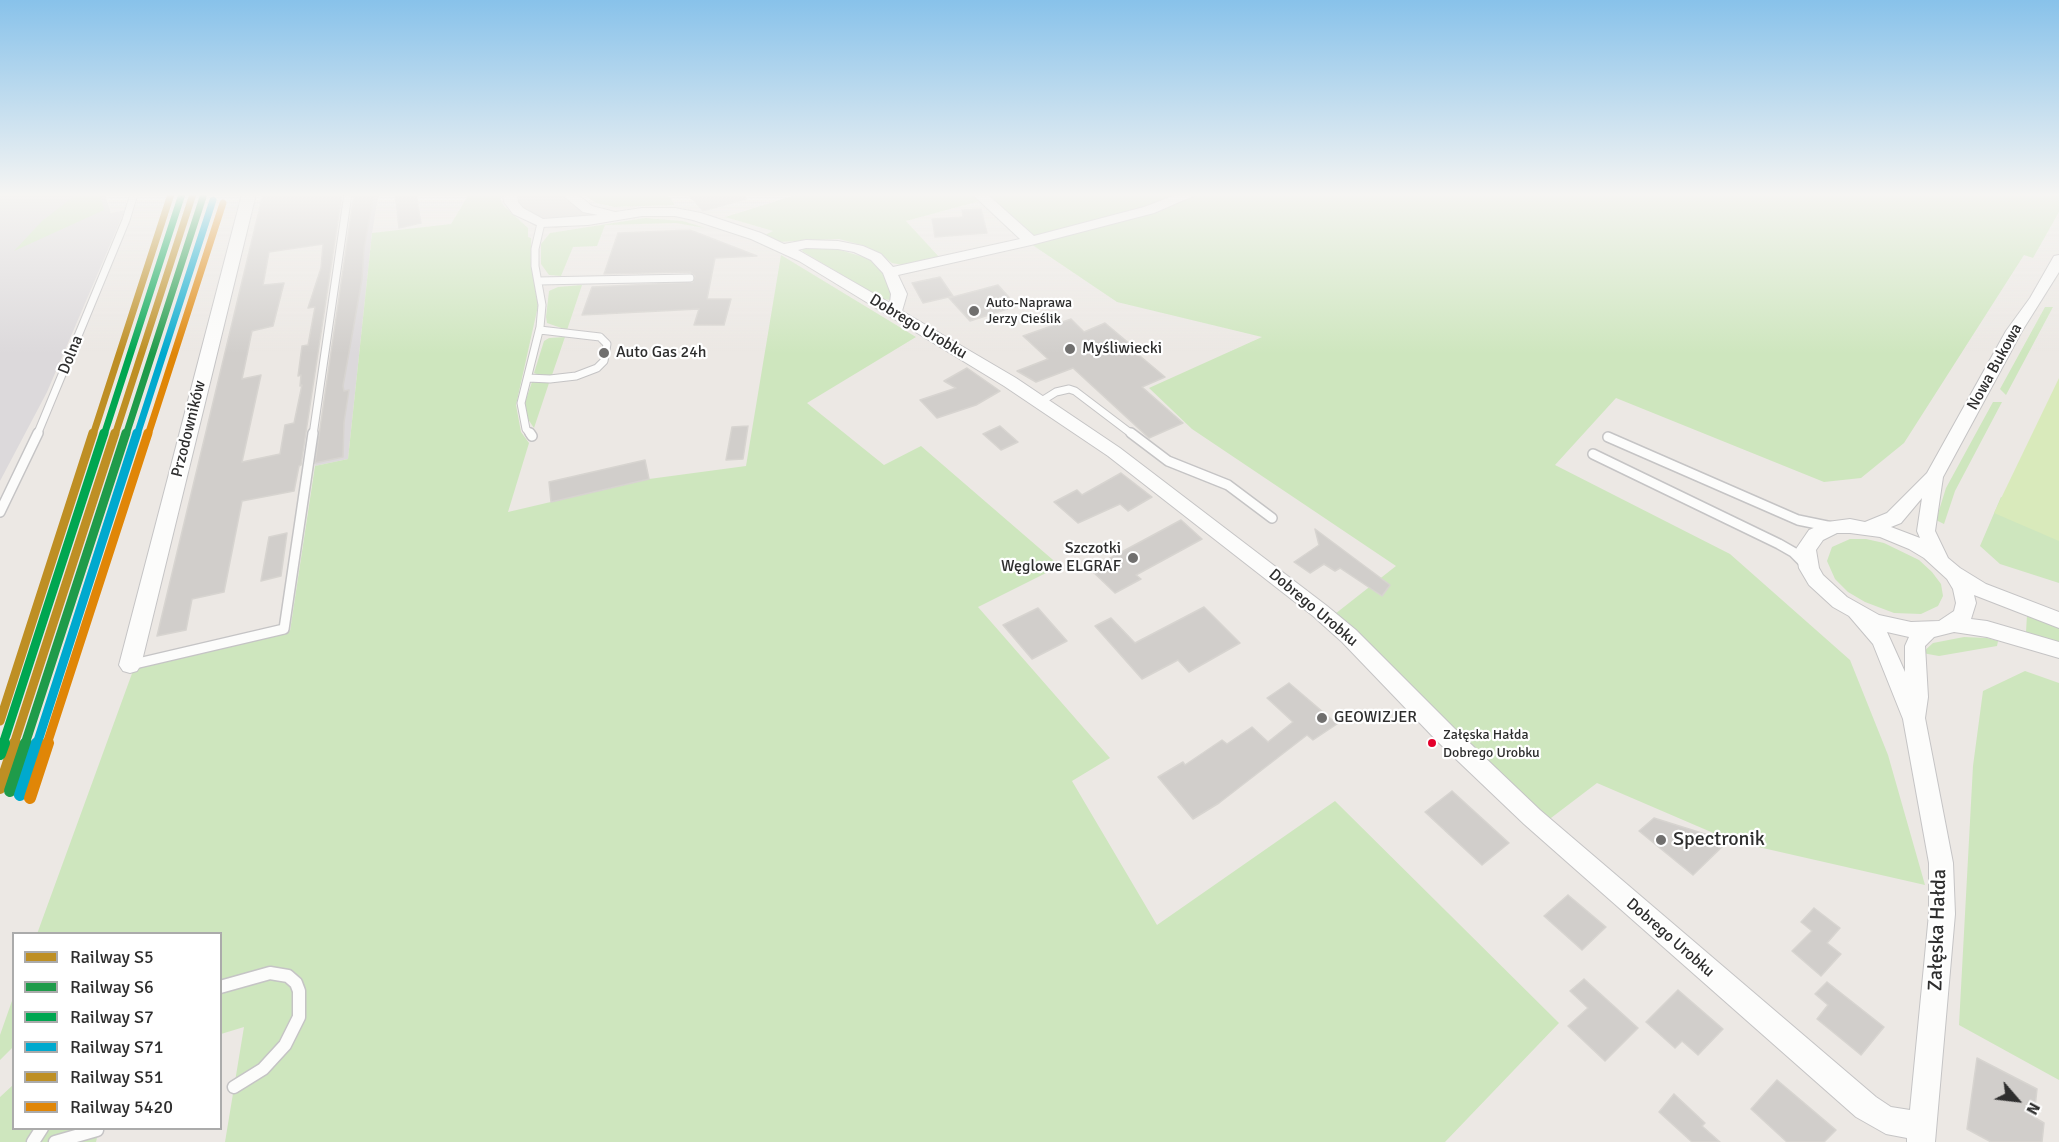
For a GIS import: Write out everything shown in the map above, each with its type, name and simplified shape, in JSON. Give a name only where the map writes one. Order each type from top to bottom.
[{"type":"street","name":"Przodowników","points":[[130,664],[236,247]]},
{"type":"street","points":[[850,247],[876,257],[890,272],[899,294],[897,307],[892,312]]},
{"type":"street","points":[[890,272],[1002,247]]},
{"type":"street","name":"Dobrego Urobku","points":[[784,248],[1040,402],[1136,469],[1325,615],[1532,818],[1866,1107],[1886,1120],[1921,1134]]},
{"type":"street","name":"Nowa Bukowa","points":[[1867,527],[1877,526],[1894,518],[1934,477],[2014,330],[2057,267]]},
{"type":"street","name":"Nowa Bukowa","points":[[1934,477],[1926,531],[1934,551],[1964,589],[1966,603],[1963,615],[1953,624]]},
{"type":"street","points":[[2059,620],[1979,589],[1916,544],[1892,534],[1867,527],[1834,527],[1816,535],[1806,549],[1809,568],[1826,591],[1857,613],[1893,627],[1927,631],[1953,624],[1994,631],[2059,650]]},
{"type":"street","name":"Załęska Hałda","points":[[1857,613],[1882,640],[1914,719],[1941,863],[1942,914],[1928,1084],[1921,1134]]},
{"type":"street","name":"Załęska Hałda","points":[[1914,719],[1917,696],[1915,646],[1918,637],[1927,631]]},
{"type":"lane","name":"Dolna","points":[[0,512],[38,435],[115,247]]},
{"type":"lane","points":[[130,664],[284,629],[340,247]]},
{"type":"lane","points":[[532,436],[526,429],[521,403],[540,330],[542,305],[534,266],[535,247]]},
{"type":"lane","points":[[538,281],[690,278]]},
{"type":"lane","points":[[528,378],[550,379],[576,376],[597,368],[604,361],[607,344],[600,337],[540,330]]},
{"type":"lane","points":[[1040,402],[1062,390],[1069,389],[1080,394],[1168,461],[1228,485],[1272,518]]},
{"type":"lane","points":[[1608,437],[1791,517],[1834,527]]},
{"type":"lane","points":[[1593,454],[1779,544],[1793,552],[1809,568]]},
{"type":"lane","points":[[222,986],[270,973],[288,976],[296,983],[299,991],[299,1017],[285,1046],[263,1069],[234,1088]]},
{"type":"lane","points":[[55,1142],[98,1130]]},
{"type":"shaded area","points":[[0,247],[109,247],[47,392],[0,481]]},
{"type":"shaded area","points":[[347,247],[370,247],[348,459],[315,466]]},
{"type":"green space","points":[[370,247],[531,247],[538,306],[516,405],[521,432],[529,443],[508,512],[649,479],[746,466],[781,255],[916,337],[807,403],[884,465],[921,446],[1060,566],[978,607],[1110,758],[1072,781],[1157,925],[1335,801],[1559,1023],[1445,1142],[225,1142],[244,1027],[222,1034],[222,932],[38,932],[134,668],[290,631],[315,466],[348,459]]},
{"type":"green space","points":[[541,247],[573,247],[561,276],[549,275],[541,264]]},
{"type":"green space","points":[[868,247],[930,247],[940,258],[902,265],[892,263]]},
{"type":"green space","points":[[1036,247],[2039,247],[2033,258],[2024,255],[1904,443],[1861,478],[1824,482],[1616,398],[1555,465],[1730,554],[1850,660],[1888,755],[1925,885],[1732,841],[1597,783],[1547,821],[1335,614],[1396,566],[1192,429],[1149,388],[1262,337],[1117,302]]},
{"type":"green space","points":[[804,248],[837,249],[870,259],[883,269],[895,295],[890,300],[882,299],[802,251]]},
{"type":"green space","points":[[582,285],[567,330],[547,323],[549,291],[558,287]]},
{"type":"green space","points":[[2045,307],[2053,307],[2006,395],[2000,389]]},
{"type":"green space","points":[[565,337],[552,375],[534,373],[544,341],[549,338]]},
{"type":"green space","points":[[2059,378],[2059,541],[1994,513]]},
{"type":"green space","points":[[532,382],[549,383],[534,428],[526,416],[525,402]]},
{"type":"green space","points":[[1993,402],[2002,402],[1955,491],[1944,524],[1936,520],[1946,488]]},
{"type":"green space","points":[[2001,497],[2059,521],[2059,583],[2000,564],[1980,546]]},
{"type":"green space","points":[[1850,539],[1866,539],[1884,543],[1919,560],[1941,584],[1943,596],[1938,606],[1921,614],[1894,613],[1865,602],[1848,592],[1835,579],[1827,561],[1832,547]]},
{"type":"green space","points":[[2027,615],[2059,627],[2059,642],[2026,632]]},
{"type":"green space","points":[[1964,637],[1998,641],[1997,646],[1939,656],[1922,653],[1933,643]]},
{"type":"green space","points":[[2025,671],[2059,683],[2059,1080],[1959,1025],[1973,766],[1983,691]]},
{"type":"green space","points":[[12,1001],[12,1048],[0,1060],[0,1035]]},
{"type":"green space","points":[[12,1086],[12,1130],[99,1130],[96,1142],[0,1142],[0,1097]]},
{"type":"building","points":[[250,247],[301,247],[269,252],[263,285],[284,283],[273,326],[252,331],[242,379],[261,375],[242,462],[280,454],[285,425],[294,423],[302,385],[300,386],[301,375],[298,376],[302,346],[308,345],[315,307],[308,308],[321,268],[323,247],[334,247],[301,465],[294,491],[242,501],[224,592],[192,599],[186,630],[157,636]]},
{"type":"building","points":[[346,247],[364,247],[362,279],[343,386],[344,391],[349,390],[344,422],[343,457],[315,463]]},
{"type":"building","points":[[613,247],[735,247],[757,256],[715,258],[707,299],[731,299],[724,325],[694,325],[699,309],[582,315],[592,287],[693,282],[695,276],[690,272],[604,274]]},
{"type":"building","points":[[940,277],[953,296],[923,303],[912,283]]},
{"type":"building","points":[[998,285],[1017,306],[970,321],[949,298]]},
{"type":"building","points":[[1071,319],[1084,332],[1105,323],[1137,350],[1134,351],[1165,377],[1142,387],[1183,423],[1149,438],[1073,368],[1036,382],[1017,371],[1048,359],[1023,336]]},
{"type":"building","points":[[967,368],[1000,391],[976,405],[937,418],[920,400],[956,388],[944,381]]},
{"type":"building","points":[[748,426],[743,459],[726,460],[732,427]]},
{"type":"building","points":[[1000,426],[1018,442],[1001,450],[983,434]]},
{"type":"building","points":[[645,460],[649,479],[551,502],[549,482]]},
{"type":"building","points":[[1121,473],[1152,497],[1128,511],[1120,504],[1078,523],[1054,502],[1077,490],[1082,495]]},
{"type":"building","points":[[1181,520],[1202,539],[1136,575],[1141,579],[1115,593],[1090,569]]},
{"type":"building","points":[[1315,529],[1390,585],[1382,596],[1340,568],[1335,571],[1324,564],[1310,573],[1294,562],[1319,545]]},
{"type":"building","points":[[287,533],[281,576],[261,581],[269,537]]},
{"type":"building","points":[[1204,607],[1240,643],[1189,672],[1178,660],[1142,679],[1095,626],[1111,618],[1135,643]]},
{"type":"building","points":[[1038,608],[1067,641],[1032,659],[1003,625]]},
{"type":"building","points":[[1289,683],[1337,724],[1313,740],[1307,735],[1219,803],[1193,819],[1158,777],[1183,762],[1185,765],[1222,740],[1227,744],[1252,727],[1268,742],[1293,722],[1267,698]]},
{"type":"building","points":[[1452,791],[1509,843],[1482,865],[1425,812]]},
{"type":"building","points":[[1654,818],[1709,834],[1724,845],[1693,875],[1639,831]]},
{"type":"building","points":[[1568,895],[1606,927],[1582,950],[1544,916]]},
{"type":"building","points":[[1814,908],[1840,928],[1827,943],[1841,954],[1821,976],[1792,951],[1812,931],[1801,922]]},
{"type":"building","points":[[1584,979],[1638,1028],[1605,1061],[1568,1026],[1588,1008],[1570,991]]},
{"type":"building","points":[[1827,982],[1884,1027],[1861,1055],[1817,1019],[1828,1005],[1815,994]]},
{"type":"building","points":[[1678,990],[1723,1029],[1698,1055],[1682,1041],[1675,1048],[1646,1022]]},
{"type":"building","points":[[1977,1058],[2037,1089],[2034,1117],[2044,1123],[2042,1142],[1991,1142],[1967,1129]]},
{"type":"building","points":[[1777,1080],[1836,1130],[1824,1142],[1787,1142],[1751,1109]]},
{"type":"building","points":[[1674,1094],[1705,1123],[1702,1126],[1720,1142],[1692,1142],[1659,1112]]},
{"type":"rail line","name":"S51","points":[[0,721],[154,247]]},
{"type":"rail line","name":"S7","points":[[0,754],[165,247]]},
{"type":"rail line","name":"S5","points":[[0,788],[176,247]]},
{"type":"rail line","name":"S6","points":[[10,791],[187,247]]},
{"type":"rail line","name":"S71","points":[[20,795],[198,247]]},
{"type":"rail line","name":"5420","points":[[30,798],[209,247]]},
{"type":"place","name":"Auto-Naprawa Jerzy Cieślik","points":[[974,311]]},
{"type":"place","name":"Myśliwiecki","points":[[1070,349]]},
{"type":"place","name":"Auto Gas 24h","points":[[604,353]]},
{"type":"place","name":"Szczotki Węglowe ELGRAF","points":[[1133,558]]},
{"type":"place","name":"GEOWIZJER","points":[[1322,718]]},
{"type":"place","name":"Załęska Hałda Dobrego Urobku","points":[[1432,743]]},
{"type":"place","name":"Spectronik","points":[[1661,840]]}]
